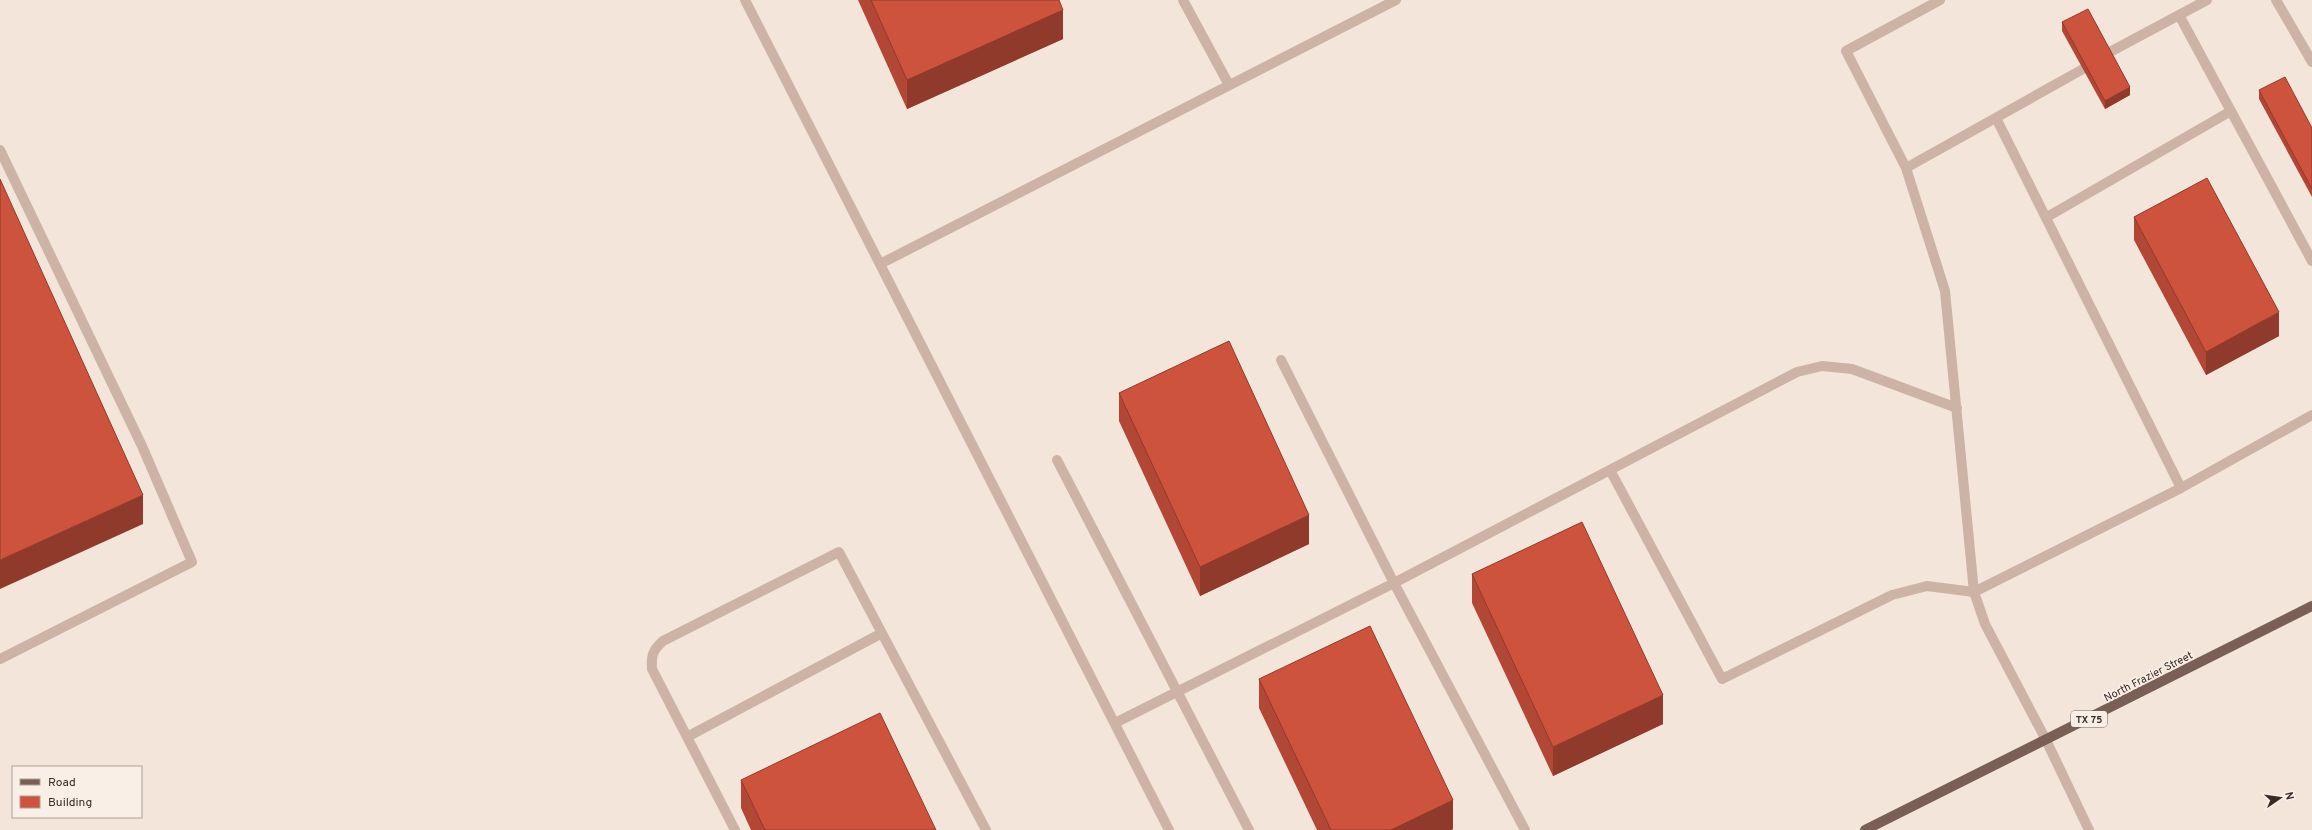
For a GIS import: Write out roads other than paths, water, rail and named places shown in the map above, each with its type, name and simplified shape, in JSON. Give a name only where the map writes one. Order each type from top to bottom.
[{"type":"main road","name":"North Frazier Street","points":[[1865,830],[2312,606]]},
{"type":"lane","points":[[745,0],[1169,830]]},
{"type":"lane","points":[[1184,0],[1229,85]]},
{"type":"lane","points":[[880,264],[1396,0]]},
{"type":"lane","points":[[1940,0],[1846,51],[1906,168],[1945,291],[1974,592],[1985,624],[2046,740],[2089,830]]},
{"type":"lane","points":[[2108,53],[2207,0]]},
{"type":"lane","points":[[2276,0],[2312,62]]},
{"type":"lane","points":[[2179,15],[2312,261]]},
{"type":"lane","points":[[1906,168],[2083,69]]},
{"type":"lane","points":[[2047,217],[2231,111]]},
{"type":"lane","points":[[1996,118],[2047,217],[2181,488]]},
{"type":"lane","points":[[0,150],[139,438],[192,562],[0,659]]},
{"type":"lane","points":[[1281,360],[1394,584],[1525,830]]},
{"type":"lane","points":[[1115,723],[1394,584],[1797,372],[1822,366],[1852,369],[1957,408]]},
{"type":"lane","points":[[1610,470],[1722,679],[1892,595],[1927,586],[1974,592],[2181,488],[2312,415]]},
{"type":"lane","points":[[1057,460],[1176,692],[1249,830]]},
{"type":"lane","points":[[735,830],[652,669],[651,658],[653,650],[663,641],[839,552],[986,830]]},
{"type":"lane","points":[[687,737],[882,633]]}]
